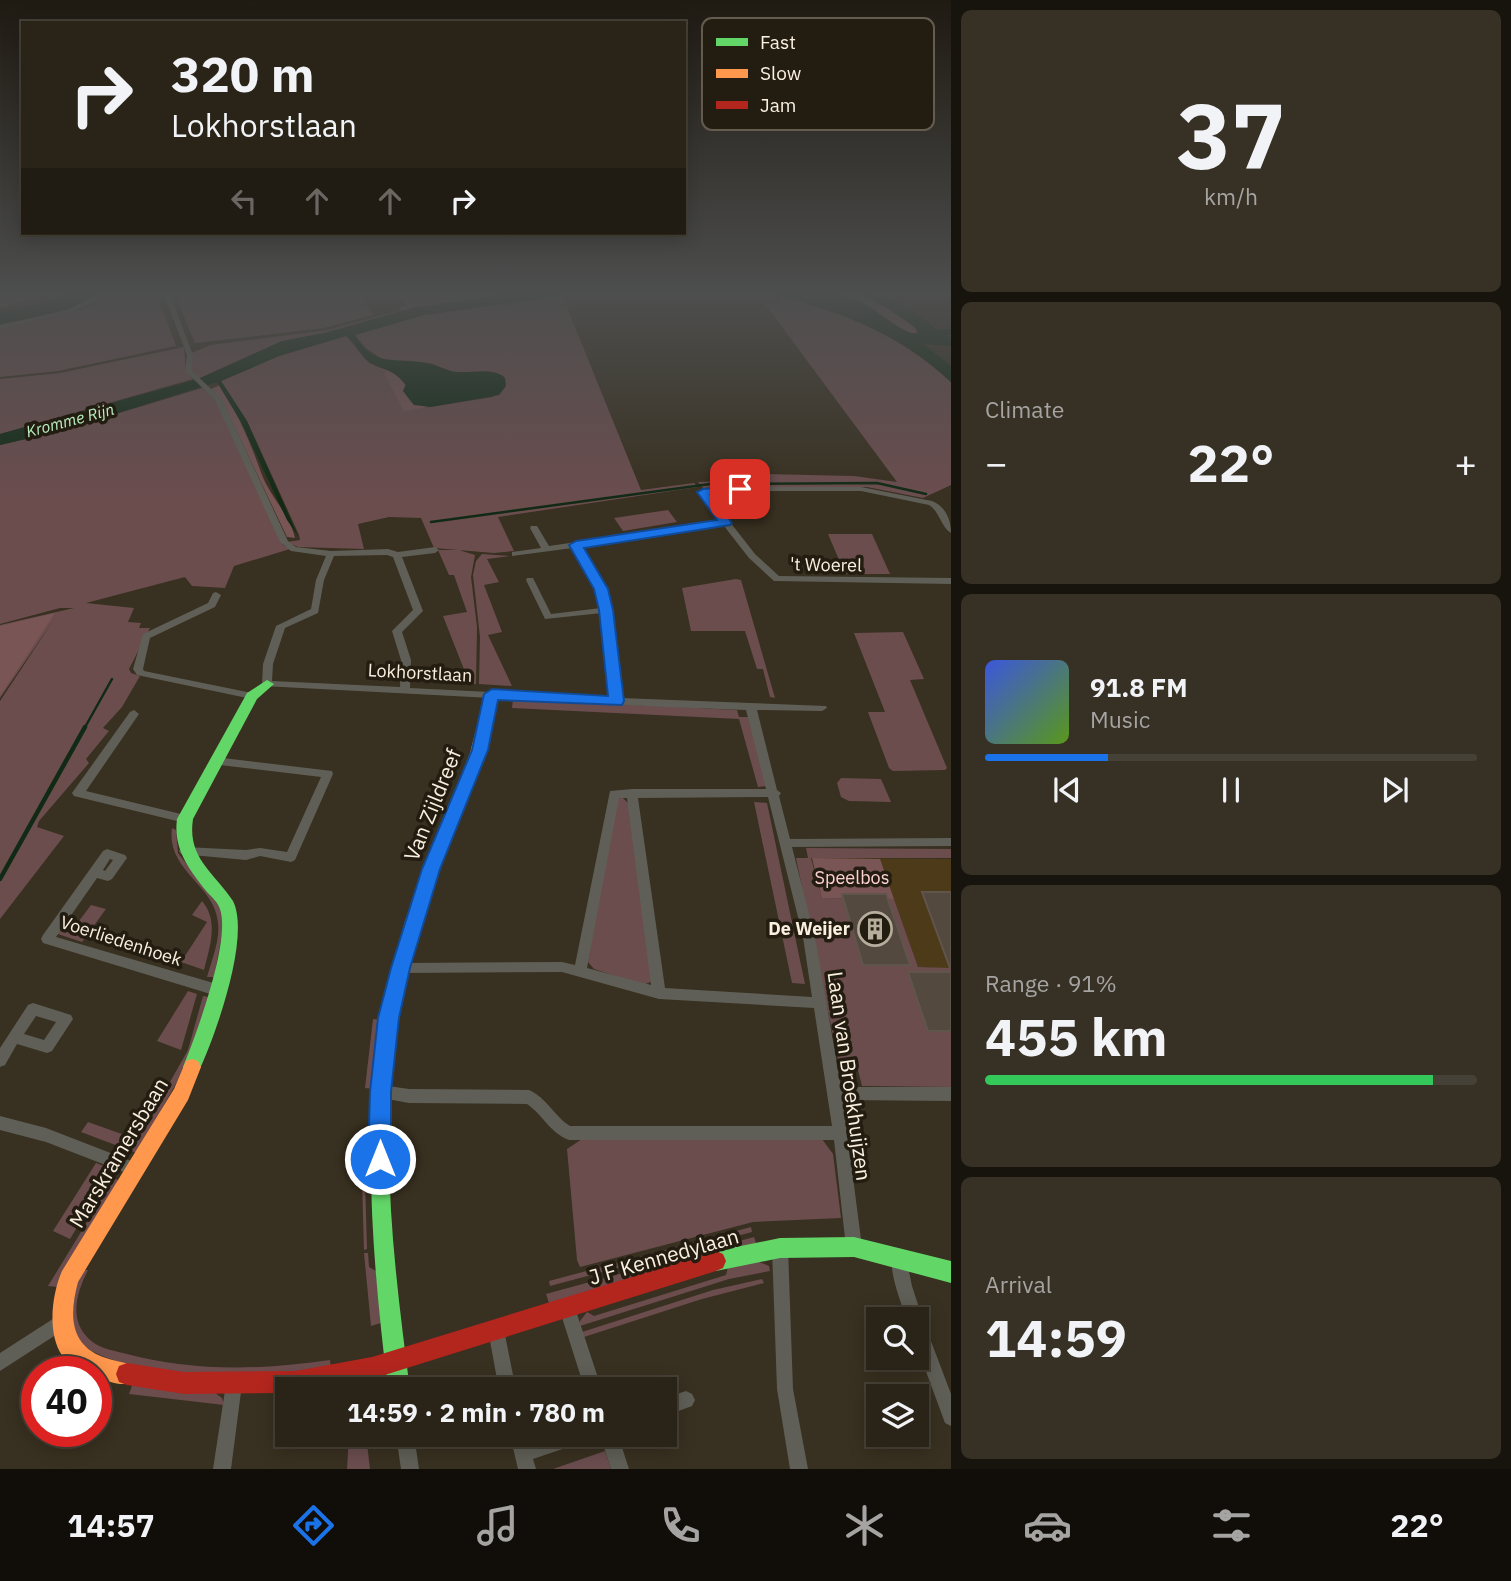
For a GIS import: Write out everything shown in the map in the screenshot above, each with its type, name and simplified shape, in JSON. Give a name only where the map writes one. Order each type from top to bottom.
[{"type":"street","points":[[189,361],[188,371],[218,399],[225,412],[284,542],[294,549],[331,554],[388,552],[397,555],[435,550]]},
{"type":"street","name":"'t Woerel","points":[[951,530],[938,507],[932,503],[860,489],[725,489],[703,492],[768,575],[777,579],[951,581]]},
{"type":"street","points":[[515,554],[725,523]]},
{"type":"street","points":[[534,528],[546,549]]},
{"type":"street","points":[[576,545],[601,589],[606,610],[616,701]]},
{"type":"street","points":[[215,761],[328,774],[291,857],[260,852],[246,855],[185,851],[182,831],[185,818],[215,761],[252,696],[267,684],[268,664],[281,626],[315,611],[320,580],[331,554]]},
{"type":"street","points":[[397,555],[418,611],[397,631],[406,660],[405,690]]},
{"type":"street","points":[[530,580],[548,617],[606,610]]},
{"type":"street","points":[[216,595],[212,605],[146,636],[138,669],[140,673],[252,696]]},
{"type":"street","name":"Lokhorstlaan","points":[[267,684],[751,708],[822,708]]},
{"type":"street","name":"Van Zijldreef","points":[[397,1377],[382,1261],[381,1092],[388,1018],[400,968],[431,869],[480,750],[492,694]]},
{"type":"street","name":"Laan van Broekhuijzen","points":[[751,708],[788,843],[821,1003],[854,1247]]},
{"type":"street","points":[[134,714],[78,793],[185,818]]},
{"type":"street","points":[[632,793],[659,993]]},
{"type":"street","points":[[580,970],[614,794],[775,793]]},
{"type":"street","points":[[788,843],[951,842]]},
{"type":"street","name":"Marskramersbaan","points":[[59,1323],[61,1300],[74,1268],[186,1083],[206,1034],[229,939],[229,908],[185,851]]},
{"type":"street","name":"Voerliedenhoek","points":[[94,872],[75,904],[47,939],[217,990]]},
{"type":"street","points":[[400,968],[562,967],[659,993],[821,1003]]},
{"type":"street","points":[[0,1061],[14,1037]]},
{"type":"street","points":[[381,1092],[409,1096],[529,1097],[541,1103],[557,1129],[569,1133],[838,1133]]},
{"type":"street","points":[[835,1093],[951,1094]]},
{"type":"street","points":[[0,1123],[46,1135],[134,1169]]},
{"type":"street","name":"J F Kennedylaan","points":[[395,1361],[726,1258],[780,1248],[854,1247],[899,1256],[951,1272]]},
{"type":"street","points":[[780,1248],[785,1389],[799,1469]]},
{"type":"street","points":[[899,1256],[911,1307]]},
{"type":"street","points":[[567,1308],[590,1377]]},
{"type":"street","points":[[0,1363],[59,1323],[70,1349],[88,1361],[120,1373],[184,1383],[295,1382],[395,1361]]},
{"type":"street","points":[[496,1331],[505,1377]]},
{"type":"street","points":[[929,1357],[951,1417]]},
{"type":"street","points":[[222,1469],[233,1384]]},
{"type":"street","points":[[677,1403],[686,1400]]},
{"type":"street","points":[[407,1447],[410,1469]]},
{"type":"street","points":[[525,1461],[555,1447]]},
{"type":"street","points":[[613,1447],[620,1469]]},
{"type":"shaded area","points":[[0,361],[107,361],[58,371],[0,377]]},
{"type":"shaded area","points":[[119,361],[185,361],[186,371],[193,379],[0,434],[0,379],[60,373]]},
{"type":"shaded area","points":[[191,361],[239,361],[198,379],[191,371]]},
{"type":"shaded area","points":[[268,361],[367,361],[386,367],[384,373],[423,408],[493,397],[505,378],[502,375],[453,372],[430,363],[385,361],[589,361],[641,490],[694,483],[698,487],[498,517],[514,551],[494,553],[434,548],[421,518],[389,517],[358,524],[364,549],[298,547],[287,542],[300,540],[299,535],[247,421],[221,381]]},
{"type":"shaded area","points":[[807,361],[925,361],[951,382],[951,485],[923,498],[867,487],[704,489],[698,482],[767,480],[765,474],[854,476],[897,482]]},
{"type":"shaded area","points":[[202,388],[214,398],[224,415],[283,545],[290,549],[234,566],[225,588],[192,586],[185,577],[86,603],[134,608],[128,622],[141,623],[139,628],[150,628],[129,669],[131,673],[140,676],[122,707],[103,728],[109,731],[86,759],[89,763],[39,821],[37,827],[64,836],[0,919],[0,701],[53,621],[0,698],[0,625],[74,608],[60,608],[0,624],[0,445],[60,431]]},
{"type":"shaded area","points":[[668,510],[677,522],[623,531],[614,518]]},
{"type":"shaded area","points":[[828,534],[872,534],[890,574],[845,574]]},
{"type":"shaded area","points":[[438,550],[459,550],[475,555],[471,577],[477,627],[476,684],[464,683],[465,672],[443,616],[467,612],[454,575],[449,575]]},
{"type":"shaded area","points":[[482,554],[510,556],[487,559],[499,582],[484,585],[502,632],[488,635],[512,686],[479,684],[480,637],[473,575],[476,561]]},
{"type":"shaded area","points":[[741,580],[775,698],[770,697],[763,669],[757,669],[745,631],[691,631],[682,588]]},
{"type":"shaded area","points":[[903,632],[924,679],[910,680],[947,768],[945,770],[893,771],[889,768],[868,712],[885,712],[854,633]]},
{"type":"shaded area","points":[[513,699],[737,710],[739,717],[748,717],[767,786],[758,787],[739,719],[512,708]]},
{"type":"shaded area","points":[[841,778],[881,779],[891,802],[849,801],[841,797],[837,783]]},
{"type":"shaded area","points":[[622,797],[629,804],[653,981],[643,985],[594,969],[588,962],[615,800]]},
{"type":"shaded area","points":[[754,802],[767,803],[805,984],[792,983]]},
{"type":"shaded area","points":[[172,828],[176,830],[178,853],[222,910],[224,923],[214,977],[207,977],[218,936],[215,909],[176,856],[172,843]]},
{"type":"shaded area","points":[[806,848],[951,849],[951,858],[811,858],[822,898],[894,899],[918,967],[951,968],[951,1087],[862,1086],[858,1070],[840,1069],[796,858],[808,858]]},
{"type":"shaded area","points":[[812,858],[951,859],[951,969],[918,967],[894,899],[821,898]]},
{"type":"shaded area","points":[[202,901],[212,925],[204,970],[181,962],[207,922],[192,915]]},
{"type":"shaded area","points":[[91,905],[106,909],[82,942],[58,934],[61,930],[70,933]]},
{"type":"shaded area","points":[[188,991],[197,994],[181,1050],[157,1041]]},
{"type":"shaded area","points":[[203,996],[209,997],[192,1055],[137,1153],[131,1151],[188,1050]]},
{"type":"shaded area","points":[[373,1019],[382,1020],[374,1089],[365,1088]]},
{"type":"shaded area","points":[[88,1122],[133,1138],[126,1149],[81,1132]]},
{"type":"shaded area","points":[[582,1139],[822,1139],[833,1154],[841,1218],[753,1222],[580,1267],[577,1260],[567,1149]]},
{"type":"shaded area","points":[[361,1147],[371,1147],[371,1175],[365,1180],[367,1249],[364,1250]]},
{"type":"shaded area","points":[[96,1163],[112,1169],[70,1239],[53,1231]]},
{"type":"shaded area","points":[[114,1178],[120,1181],[58,1287],[48,1286]]},
{"type":"shaded area","points":[[751,1227],[752,1232],[550,1286],[549,1281]]},
{"type":"shaded area","points":[[754,1237],[756,1243],[549,1303],[546,1294]]},
{"type":"shaded area","points":[[364,1253],[368,1253],[369,1267],[376,1271],[381,1323],[371,1326]]},
{"type":"shaded area","points":[[757,1261],[769,1266],[770,1271],[729,1279],[580,1326],[580,1321],[587,1312],[594,1316],[726,1275],[728,1267]]},
{"type":"shaded area","points":[[80,1270],[88,1270],[76,1305],[78,1323],[89,1339],[101,1347],[174,1364],[252,1367],[330,1360],[331,1368],[266,1376],[180,1372],[129,1364],[88,1349],[76,1337],[70,1320],[70,1304]]},
{"type":"shaded area","points":[[762,1279],[764,1283],[702,1299],[584,1337],[582,1332],[713,1290]]},
{"type":"shaded area","points":[[133,1383],[215,1393],[222,1398],[224,1405],[129,1394]]},
{"type":"shaded area","points":[[348,1447],[367,1447],[370,1469],[347,1469]]},
{"type":"shaded area","points":[[605,1451],[611,1469],[553,1469]]},
{"type":"green space","points":[[386,367],[406,383],[403,391],[410,402],[429,407],[404,411],[384,373]]},
{"type":"green space","points":[[220,385],[244,429],[266,483],[289,522],[295,538],[287,537],[222,400],[211,389]]},
{"type":"green space","points":[[55,613],[0,696],[0,626]]},
{"type":"green space","name":"Speelbos","points":[[812,858],[880,859],[894,899],[822,898]]},
{"type":"water","name":"Kromme Rijn","points":[[239,361],[268,361],[221,381],[247,421],[298,536],[287,520],[241,422],[217,382],[60,431],[0,445],[0,434],[198,379]]},
{"type":"water","points":[[402,361],[426,363],[457,372],[495,373],[505,378],[506,386],[499,395],[431,407],[414,405],[403,391],[406,386],[402,380],[369,362]]},
{"type":"water","points":[[925,361],[944,361],[951,366],[951,382]]},
{"type":"building","points":[[922,892],[951,892],[950,968]]},
{"type":"building","name":"De Weijer","points":[[842,894],[886,894],[910,965],[863,965]]},
{"type":"building","points":[[908,972],[951,972],[951,1031],[928,1031]]},
{"type":"waterway","points":[[431,522],[710,484],[877,483],[926,494]]},
{"type":"waterway","points":[[84,729],[112,679]]},
{"type":"waterway","points":[[0,879],[85,727]]},
{"type":"traffic: fast","points":[[192,1067],[219,990],[230,928],[227,906],[187,850],[183,830],[185,819],[252,696],[267,684]]},
{"type":"traffic: fast","points":[[397,1377],[385,1272],[380,1154],[387,1037],[397,979],[413,921]]},
{"type":"traffic: fast","points":[[716,1261],[780,1248],[854,1247],[951,1272]]},
{"type":"traffic: slow","points":[[413,921],[477,753],[492,694]]},
{"type":"traffic: slow","points":[[127,1374],[90,1363],[68,1344],[61,1315],[63,1298],[69,1278],[181,1094],[192,1067]]},
{"type":"traffic: jam","points":[[127,1374],[184,1383],[295,1382],[372,1368],[716,1261]]},
{"type":"place","name":"De Weijer","points":[[875,929]]},
{"type":"route","points":[[380,1159],[381,1092],[388,1018],[400,968],[431,869],[480,750],[492,694],[616,701],[606,610],[601,589],[576,545],[725,523],[703,492],[740,489]]}]
